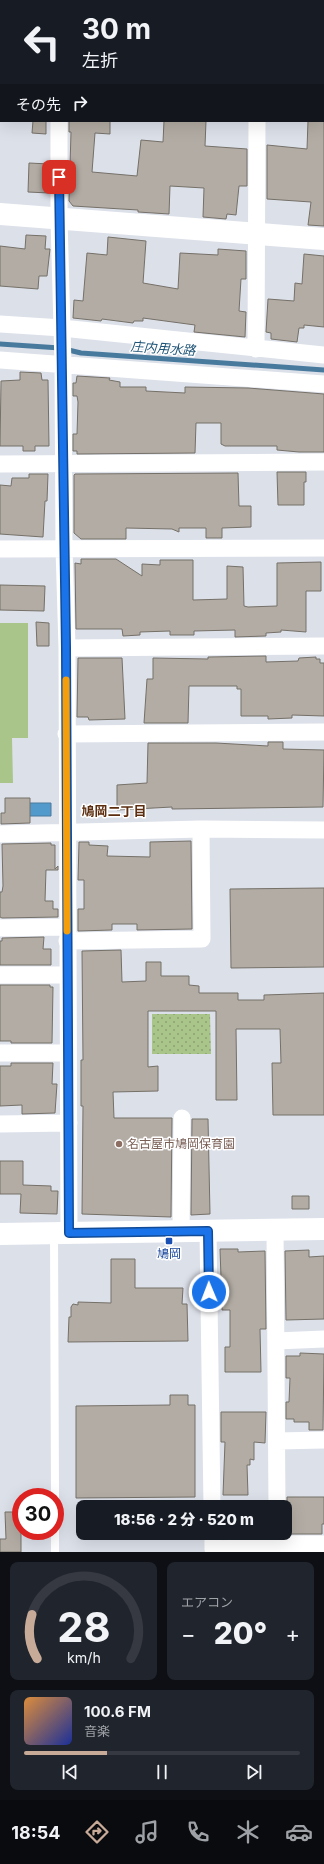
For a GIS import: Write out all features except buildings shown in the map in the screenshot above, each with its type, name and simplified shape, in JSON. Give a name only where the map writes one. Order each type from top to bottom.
[{"type":"street","points":[[59,122],[59,219],[66,648],[69,1123],[62,1233]]},
{"type":"street","points":[[256,349],[257,122]]},
{"type":"street","points":[[0,214],[324,239]]},
{"type":"street","points":[[0,324],[62,346],[324,384]]},
{"type":"street","points":[[0,360],[62,346],[256,349],[324,355]]},
{"type":"street","points":[[0,464],[324,462]]},
{"type":"street","points":[[0,549],[324,548]]},
{"type":"street","points":[[66,648],[324,646]]},
{"type":"street","points":[[66,734],[324,732]]},
{"type":"street","points":[[0,928],[67,934],[202,940],[201,829]]},
{"type":"street","points":[[0,834],[201,829],[324,830]]},
{"type":"street","points":[[0,975],[68,974]]},
{"type":"street","points":[[0,1053],[68,1053]]},
{"type":"street","points":[[181,1231],[182,1118]]},
{"type":"street","points":[[0,1124],[69,1123]]},
{"type":"street","points":[[276,1229],[277,1500]]},
{"type":"street","points":[[0,1234],[324,1229]]},
{"type":"street","points":[[208,1231],[212,1500]]},
{"type":"street","points":[[276,1341],[324,1339]]},
{"type":"street","points":[[277,1441],[324,1440]]},
{"type":"street","points":[[213,1540],[213,1549],[269,1547],[278,1543],[324,1544]]},
{"type":"lane","points":[[55,1488],[62,1233]]},
{"type":"lane","points":[[55,1540],[55,1552]]},
{"type":"green space","points":[[0,623],[28,623],[28,738],[12,738],[13,783],[0,783]]},
{"type":"green space","points":[[152,1014],[210,1014],[211,1054],[152,1054]]},
{"type":"water","points":[[21,803],[51,803],[51,816],[21,816]]},
{"type":"waterway","name":"庄内用水路","points":[[0,344],[60,348],[81,353],[324,370]]},
{"type":"slow traffic","points":[[66,680],[67,931]]},
{"type":"place","name":"名古屋市鳩岡保育園","points":[[119,1144]]},
{"type":"place","name":"鳩岡","points":[[169,1241]]},
{"type":"district","name":"鳩岡二丁目","points":[[114,811]]},
{"type":"route","points":[[59,177],[63,364],[66,648],[69,1233],[208,1231],[209,1292]]}]
